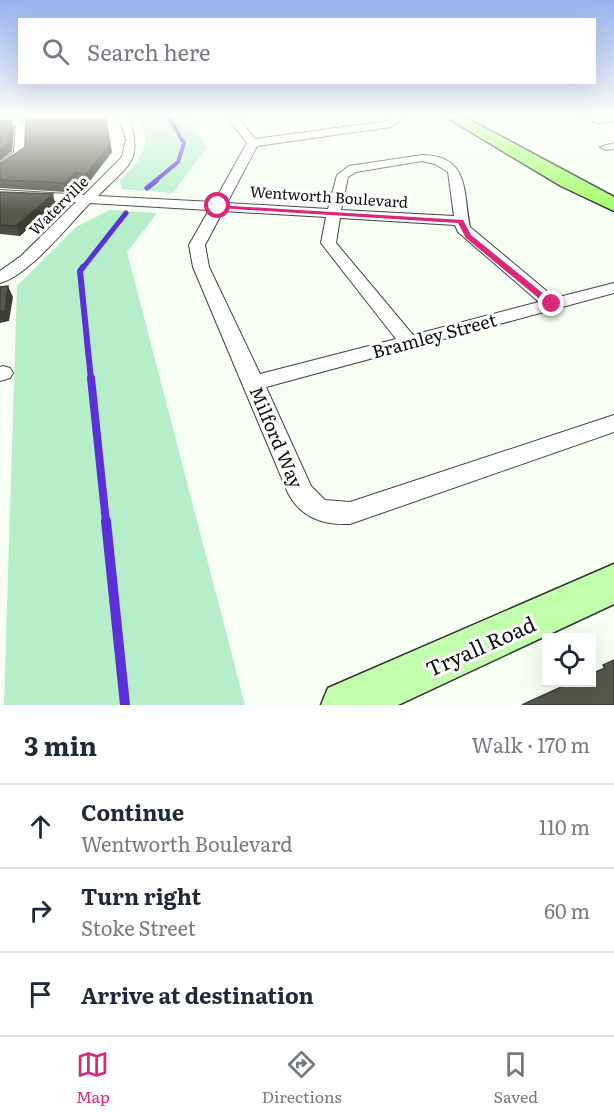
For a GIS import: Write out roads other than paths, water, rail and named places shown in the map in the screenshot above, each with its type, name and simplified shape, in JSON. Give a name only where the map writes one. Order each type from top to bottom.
[{"type":"main road","points":[[508,147],[614,205]]},
{"type":"main road","points":[[523,147],[614,200]]},
{"type":"street","points":[[0,169],[20,153],[20,147]]},
{"type":"street","name":"Waterville","points":[[0,278],[14,271],[128,158],[130,147]]},
{"type":"street","name":"Milford Way","points":[[251,147],[197,244],[196,252],[301,493],[308,504],[334,514],[350,513],[614,423]]},
{"type":"street","points":[[408,341],[328,243],[340,183],[346,172],[364,166],[426,158],[440,160],[454,171],[461,221],[468,236],[552,304]]},
{"type":"street","name":"Wentworth Boulevard","points":[[0,194],[461,221]]},
{"type":"street","name":"Bramley Street","points":[[254,383],[614,288]]},
{"type":"street","name":"Tryall Road","points":[[345,705],[614,584]]},
{"type":"waterway","points":[[154,182],[178,162],[183,147]]},
{"type":"waterway","points":[[147,188],[156,181]]},
{"type":"waterway","points":[[82,269],[126,213]]},
{"type":"waterway","points":[[83,267],[80,271],[91,380]]},
{"type":"waterway","points":[[91,378],[106,522]]},
{"type":"waterway","points":[[106,521],[125,705]]}]
